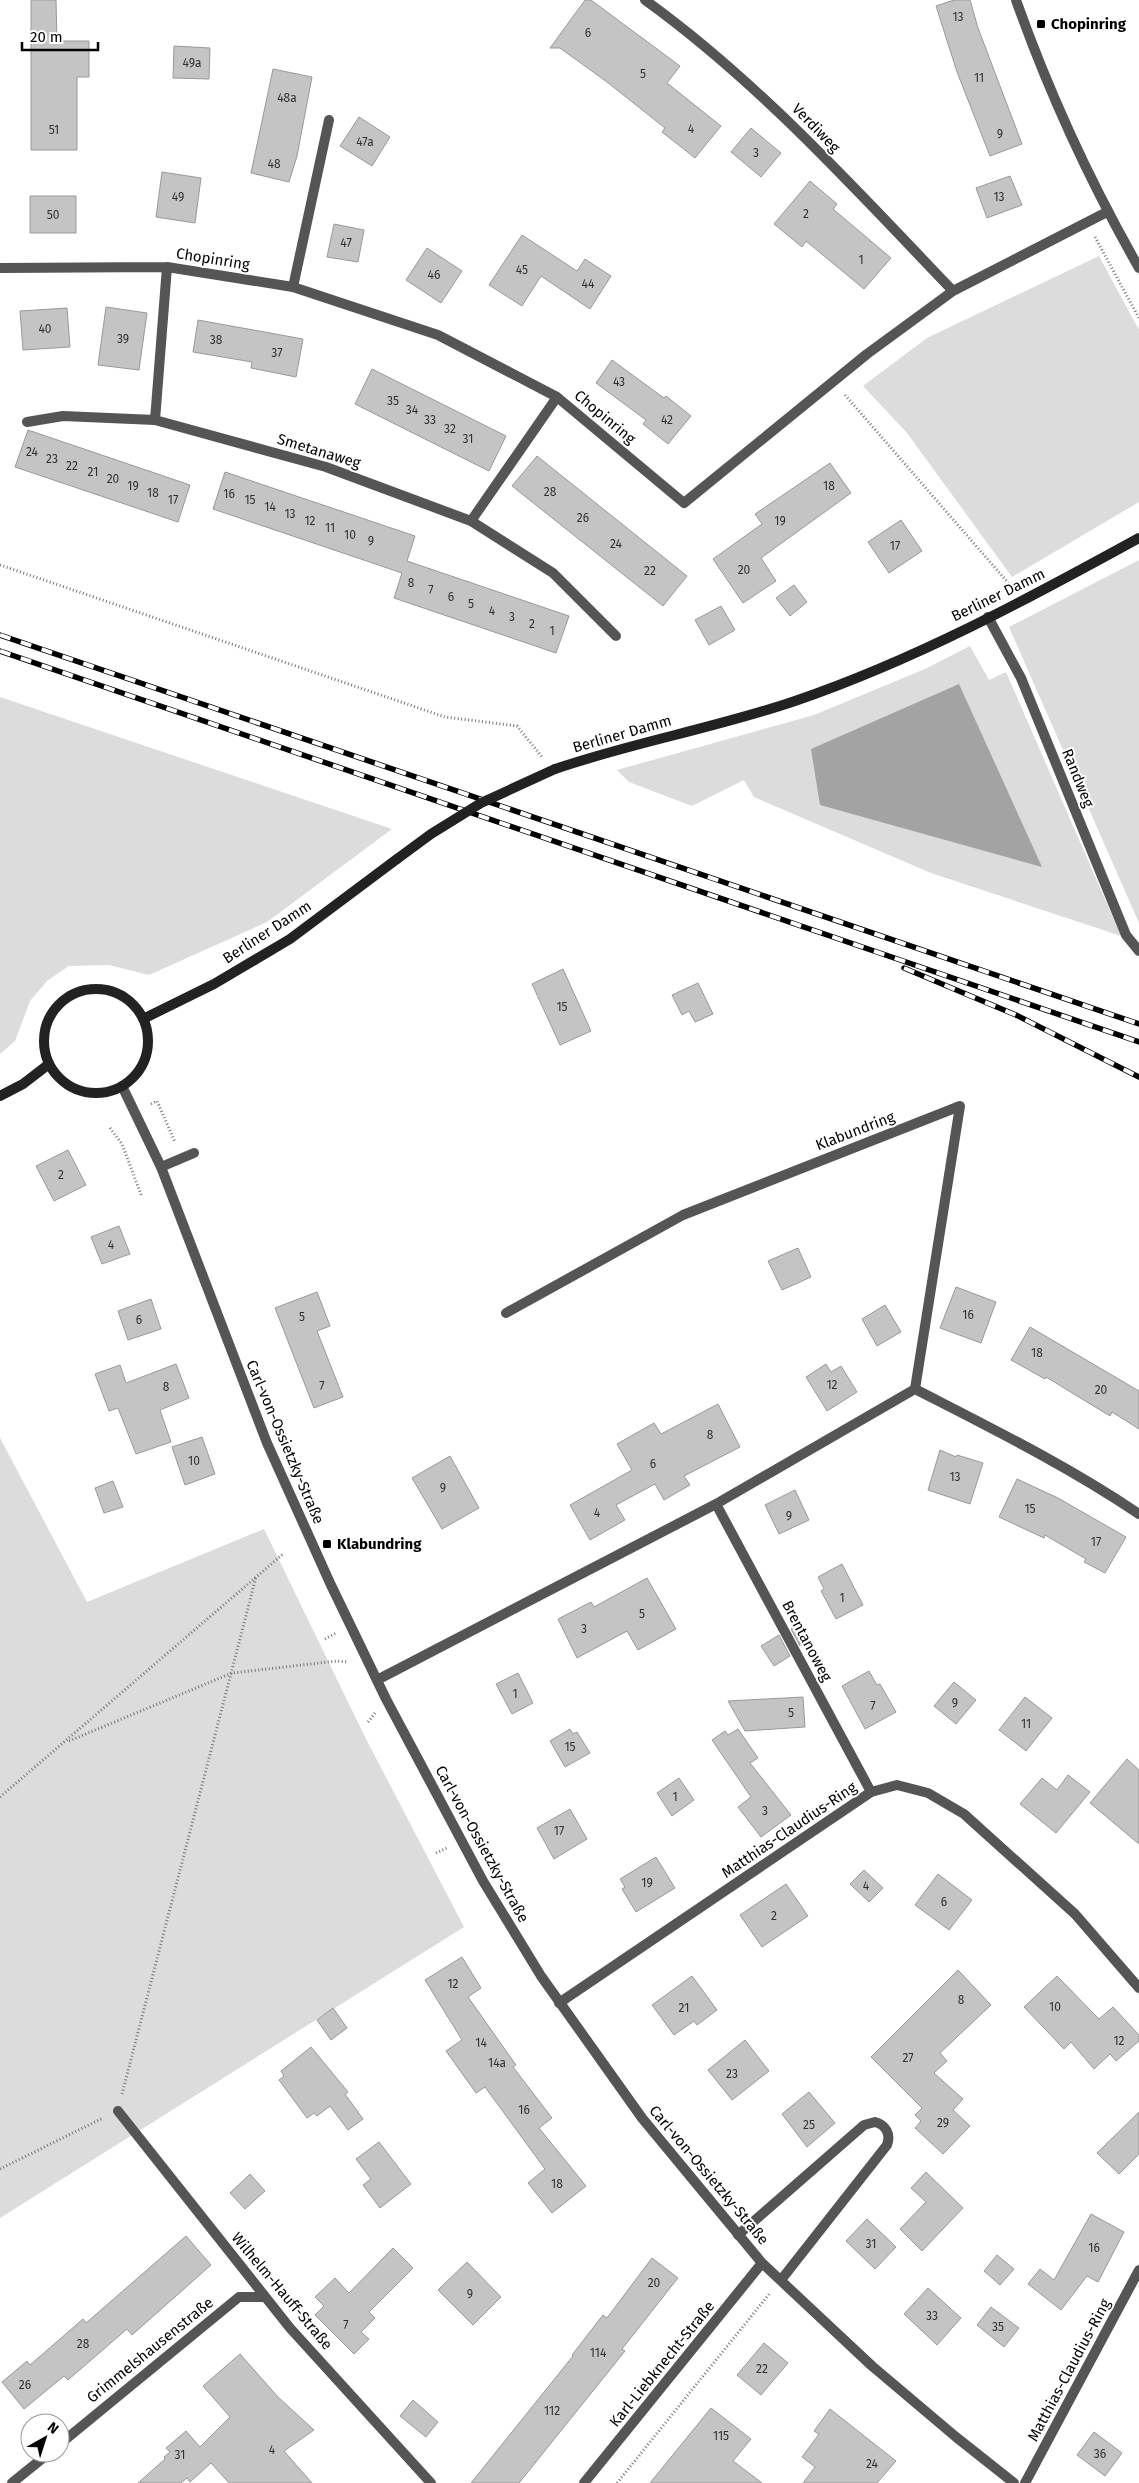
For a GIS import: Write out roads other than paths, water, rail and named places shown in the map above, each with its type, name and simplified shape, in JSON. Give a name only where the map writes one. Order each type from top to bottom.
[{"type":"main road","name":"Berliner Damm","points":[[143,1019],[214,984],[290,939],[431,834],[481,803],[555,769],[802,698],[860,678],[988,617],[1139,538]]},
{"type":"main road","points":[[105,989],[120,994],[134,1005],[143,1019],[148,1041],[147,1053],[138,1072],[122,1086],[106,1092],[80,1091],[57,1076],[49,1064],[44,1049],[45,1028],[53,1010],[66,997],[83,990],[105,989]]},
{"type":"main road","points":[[0,1096],[23,1084],[49,1064]]},
{"type":"street","name":"Verdiweg","points":[[645,0],[781,112],[953,291]]},
{"type":"street","points":[[1016,0],[1067,130],[1107,212],[1139,268]]},
{"type":"street","points":[[293,287],[329,120]]},
{"type":"street","name":"Chopinring","points":[[0,268],[167,267],[293,287],[438,335],[557,397],[684,503],[833,382],[953,291],[1107,212]]},
{"type":"street","points":[[155,420],[167,267]]},
{"type":"street","points":[[471,521],[557,397]]},
{"type":"street","name":"Smetanaweg","points":[[27,422],[63,416],[155,420],[326,467],[471,521],[553,573],[616,636]]},
{"type":"street","name":"Randweg","points":[[988,617],[1021,678],[1126,934],[1139,951]]},
{"type":"street","name":"Carl-von-Ossietzky-Straße","points":[[122,1086],[161,1167],[266,1443],[377,1680],[483,1881],[559,2003],[642,2118],[762,2263],[872,2366],[1014,2483]]},
{"type":"street","name":"Klabundring","points":[[506,1312],[683,1215],[960,1106],[915,1389]]},
{"type":"street","points":[[161,1167],[194,1153]]},
{"type":"street","points":[[377,1680],[716,1504],[915,1389],[1012,1438],[1103,1490],[1139,1514]]},
{"type":"street","name":"Brentanoweg","points":[[716,1504],[871,1792]]},
{"type":"street","name":"Matthias-Claudius-Ring","points":[[559,2003],[871,1792],[897,1785],[928,1794],[964,1814],[1075,1914],[1139,1988]]},
{"type":"street","name":"Wilhelm-Hauff-Straße","points":[[118,2111],[290,2328],[431,2483]]},
{"type":"street","points":[[738,2235],[864,2125],[875,2122],[885,2128],[889,2138],[887,2145],[781,2280]]},
{"type":"street","name":"Karl-Liebknecht-Straße","points":[[584,2483],[762,2263]]},
{"type":"street","name":"Matthias-Claudius-Ring","points":[[1025,2483],[1139,2270]]},
{"type":"street","name":"Grimmelshausenstraße","points":[[70,2436],[239,2297],[265,2297]]},
{"type":"street","points":[[12,2483],[37,2463]]},
{"type":"railway","points":[[0,635],[1139,1024]]},
{"type":"railway","points":[[0,651],[1139,1042]]},
{"type":"railway","points":[[904,968],[1016,1015],[1139,1077]]},
{"type":"place","name":"Chopinring","points":[[1041,24]]},
{"type":"place","name":"Klabundring","points":[[327,1544]]}]
